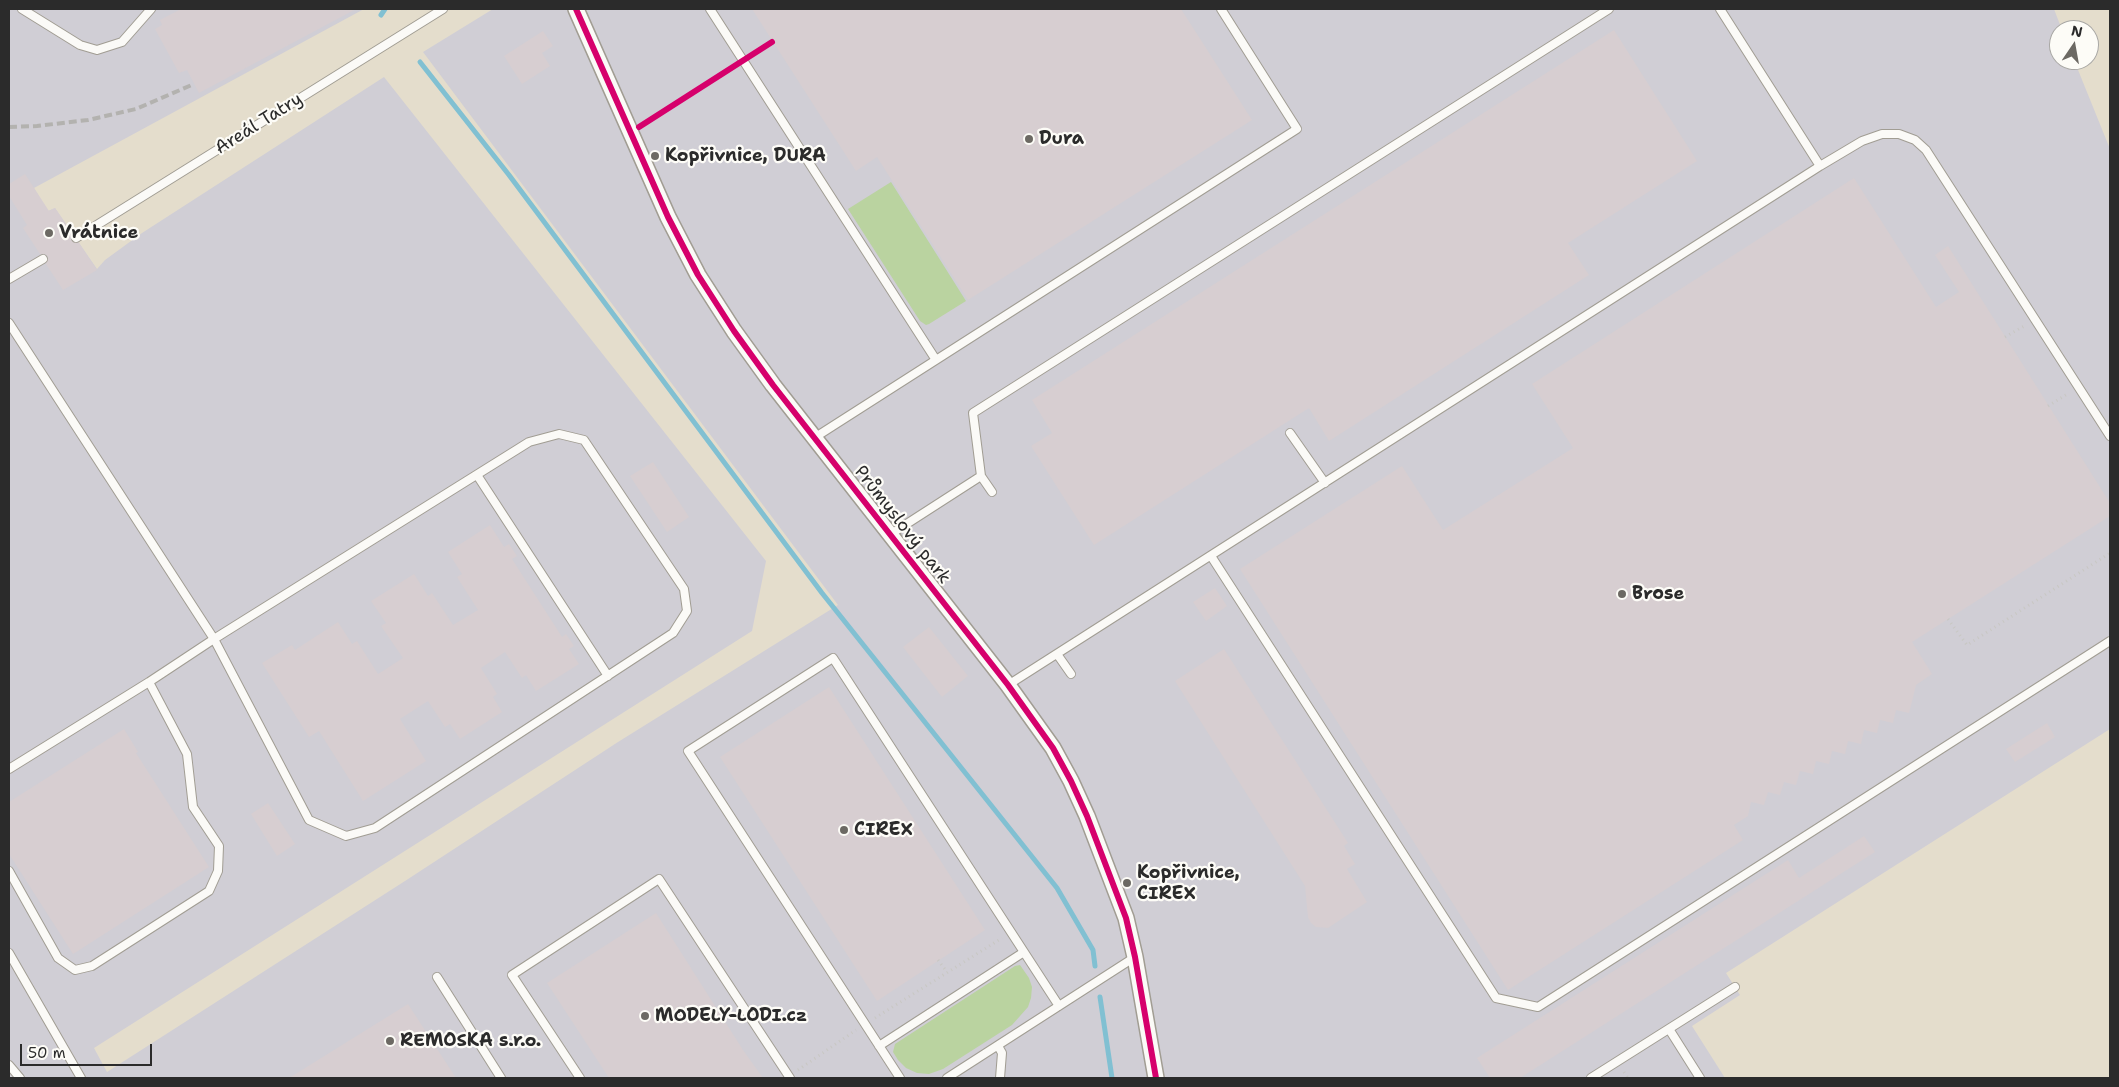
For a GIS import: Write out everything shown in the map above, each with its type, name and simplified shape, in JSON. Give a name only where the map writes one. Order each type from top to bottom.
[{"type":"street","name":"Průmyslový park","points":[[576,9],[660,200],[698,275],[734,331],[814,438],[1008,685],[1053,748],[1071,781],[1114,884],[1126,918],[1135,957],[1156,1078]]},
{"type":"lane","points":[[22,9],[80,45],[97,50],[122,42],[151,9]]},
{"type":"lane","name":"Areál Tatry","points":[[76,238],[443,9]]},
{"type":"lane","points":[[710,9],[936,360]]},
{"type":"lane","points":[[814,438],[1297,129],[1221,9]]},
{"type":"lane","points":[[992,492],[981,476],[973,413],[1609,9]]},
{"type":"lane","points":[[1720,9],[1820,166]]},
{"type":"lane","points":[[1008,685],[1820,166],[1862,141],[1882,134],[1900,134],[1915,140],[1926,150],[2110,436]]},
{"type":"lane","points":[[9,278],[43,259]]},
{"type":"lane","points":[[9,323],[214,639],[309,820],[346,836],[375,828],[608,676],[673,633],[687,611],[684,589],[584,440],[558,434],[530,442],[214,639],[149,682],[9,769]]},
{"type":"lane","points":[[1290,433],[1325,483]]},
{"type":"lane","points":[[476,475],[608,676]]},
{"type":"lane","points":[[891,534],[981,476]]},
{"type":"lane","points":[[1211,556],[1496,998],[1538,1007],[2110,641]]},
{"type":"lane","points":[[1057,654],[1071,674]]},
{"type":"lane","points":[[900,1078],[688,751],[833,658],[1059,1006]]},
{"type":"lane","points":[[9,871],[58,958],[75,970],[92,966],[209,891],[218,871],[219,846],[193,807],[187,754],[149,682]]},
{"type":"lane","points":[[580,1078],[512,975],[660,879],[790,1078]]},
{"type":"lane","points":[[878,1046],[1024,952]]},
{"type":"lane","points":[[9,953],[81,1078]]},
{"type":"lane","points":[[948,1078],[1135,957]]},
{"type":"lane","points":[[437,977],[501,1078]]},
{"type":"lane","points":[[1592,1078],[1735,987]]},
{"type":"lane","points":[[1669,1029],[1700,1078]]},
{"type":"lane","points":[[998,1046],[1002,1054],[1000,1078]]},
{"type":"lane","points":[[9,1065],[20,1078]]},
{"type":"path","points":[[2005,337],[2028,324]]},
{"type":"path","points":[[2048,406],[2072,392]]},
{"type":"path","points":[[1948,619],[1966,645],[2110,553]]},
{"type":"path","points":[[875,1018],[1002,938]]},
{"type":"path","points":[[938,960],[947,972]]},
{"type":"path","points":[[797,1071],[856,1030]]},
{"type":"path","points":[[1624,1072],[1628,1078]]},
{"type":"shaded area","points":[[9,9],[364,9],[34,188],[48,211],[55,208],[97,269],[105,260],[142,233],[384,77],[766,561],[752,631],[94,1048],[107,1072],[618,742],[838,605],[423,52],[493,9],[2054,9],[2058,20],[2049,20],[2049,70],[2078,70],[2110,149],[2110,729],[1726,973],[1740,995],[1692,1026],[1725,1078],[9,1078]]},
{"type":"green space","points":[[891,182],[966,301],[926,325],[920,321],[848,209]]},
{"type":"green space","points":[[1020,965],[1029,978],[1032,987],[1031,998],[1028,1007],[1012,1025],[943,1069],[929,1074],[917,1073],[906,1068],[898,1060],[893,1052],[895,1044],[1015,966]]},
{"type":"building","points":[[181,9],[356,9],[199,93],[187,70],[179,73],[155,29],[162,25],[160,20]]},
{"type":"building","name":"Dura","points":[[752,9],[1181,9],[1252,120],[968,300],[877,157],[856,171]]},
{"type":"building","points":[[1614,30],[1697,161],[1568,243],[1589,275],[1329,441],[1309,408],[1094,545],[1031,446],[1052,433],[1032,400]]},
{"type":"building","points":[[543,31],[553,46],[542,53],[550,66],[522,84],[504,56]]},
{"type":"building","name":"Vrátnice","points":[[25,174],[49,211],[55,208],[73,234],[70,238],[72,241],[79,243],[97,270],[63,290],[46,264],[48,257],[45,254],[40,254],[23,228],[27,225],[9,196],[9,184]]},
{"type":"building","name":"Brose","points":[[1854,178],[1936,307],[1959,292],[1935,255],[1948,246],[2110,503],[2110,516],[1912,642],[1932,674],[1916,685],[1909,713],[1896,710],[1893,723],[1880,720],[1877,733],[1864,730],[1861,744],[1848,741],[1845,754],[1832,751],[1829,764],[1816,761],[1813,774],[1800,771],[1796,785],[1784,782],[1780,795],[1768,792],[1764,805],[1751,802],[1748,816],[1734,825],[1743,840],[1508,990],[1240,569],[1402,466],[1443,530],[1573,448],[1532,384]]},
{"type":"building","points":[[653,462],[689,517],[667,532],[630,476]]},
{"type":"building","points":[[490,525],[504,547],[509,544],[517,556],[512,559],[562,637],[566,634],[574,646],[569,649],[579,664],[536,691],[526,675],[522,678],[505,652],[481,668],[497,694],[493,697],[502,712],[460,739],[450,724],[445,727],[428,701],[400,719],[426,761],[363,801],[319,731],[309,737],[262,663],[292,645],[295,650],[338,622],[352,644],[357,641],[378,674],[403,658],[381,626],[386,623],[371,601],[414,574],[428,596],[432,593],[453,625],[478,610],[457,577],[462,574],[448,552]]},
{"type":"building","points":[[1215,588],[1227,606],[1206,621],[1193,602]]},
{"type":"building","points":[[929,627],[968,676],[942,697],[903,647]]},
{"type":"building","points":[[1224,649],[1348,843],[1344,846],[1355,864],[1347,869],[1367,902],[1328,928],[1316,927],[1311,923],[1308,917],[1305,886],[1175,681]]},
{"type":"building","name":"CIREX","points":[[829,687],[985,930],[877,1001],[720,757]]},
{"type":"building","points":[[2047,723],[2055,737],[2015,762],[2006,749]]},
{"type":"building","points":[[124,729],[138,752],[136,753],[209,867],[73,954],[9,854],[9,802]]},
{"type":"building","points":[[268,803],[295,844],[277,856],[251,814]]},
{"type":"building","points":[[1864,836],[1875,852],[1520,1078],[1490,1078],[1477,1058],[1788,860],[1799,878]]},
{"type":"building","name":"MODELY-LODI.cz","points":[[656,913],[743,1050],[763,1078],[609,1078],[547,983]]},
{"type":"building","name":"REMOSKA s.r.o.","points":[[408,1004],[456,1078],[289,1078]]},
{"type":"waterway","points":[[381,15],[385,9]]},
{"type":"waterway","points":[[420,62],[509,175],[822,593],[1057,888],[1093,950],[1095,966]]},
{"type":"waterway","points":[[1100,997],[1112,1078]]},
{"type":"railway","points":[[9,127],[88,120],[136,109],[194,84]]},
{"type":"cycle path","points":[[576,9],[668,217],[698,275],[734,331],[773,385],[1008,685],[1053,748],[1071,781],[1087,816],[1126,918],[1135,957],[1156,1078]]},
{"type":"cycle path","points":[[639,127],[772,42]]},
{"type":"place","name":"Dura","points":[[1029,139]]},
{"type":"place","name":"Kopřivnice, DURA","points":[[655,156]]},
{"type":"place","name":"Vrátnice","points":[[49,233]]},
{"type":"place","name":"Brose","points":[[1622,594]]},
{"type":"place","name":"CIREX","points":[[844,830]]},
{"type":"place","name":"Kopřivnice, CIREX","points":[[1127,883]]},
{"type":"place","name":"MODELY-LODI.cz","points":[[645,1016]]},
{"type":"place","name":"REMOSKA s.r.o.","points":[[390,1041]]}]
